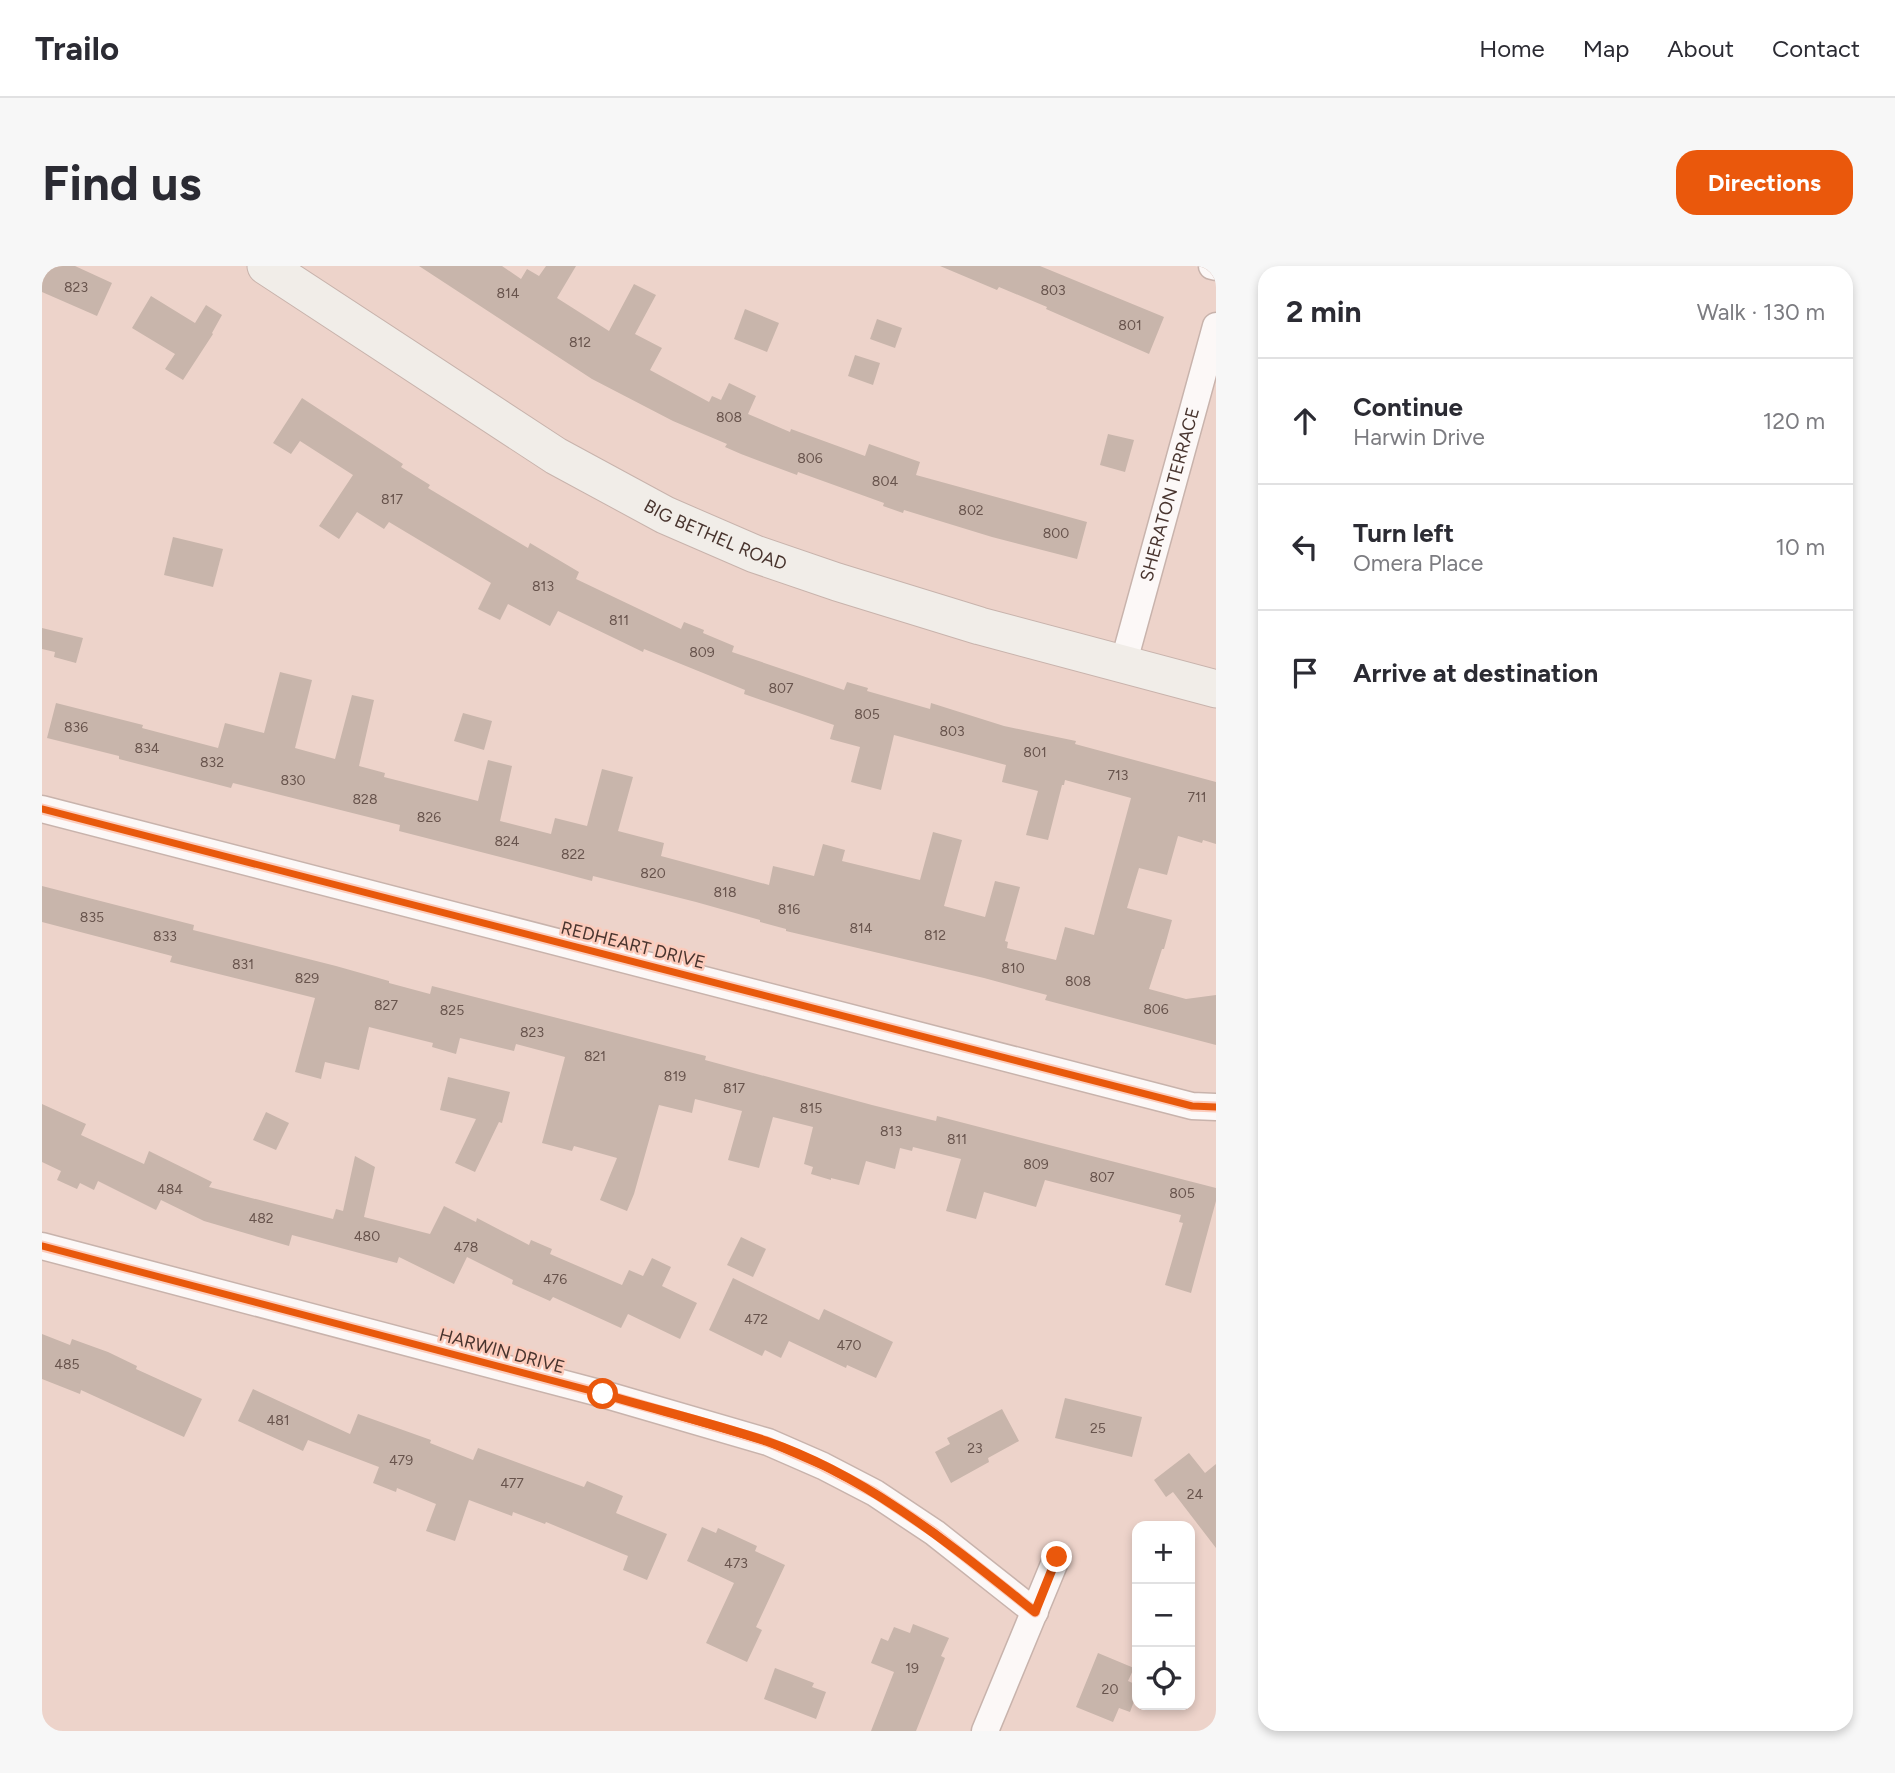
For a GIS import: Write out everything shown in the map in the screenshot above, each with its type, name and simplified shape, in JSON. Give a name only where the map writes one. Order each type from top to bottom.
[{"type":"main road","name":"BIG BETHEL ROAD","points":[[266,266],[556,456],[665,515],[755,554],[837,582],[980,626],[1216,689]]},
{"type":"street","name":"SHERATON TERRACE","points":[[1123,665],[1216,326]]},
{"type":"street","name":"REDHEART DRIVE","points":[[42,809],[1192,1105],[1216,1107]]},
{"type":"street","name":"HARWIN DRIVE","points":[[42,1246],[603,1394],[768,1441],[875,1493],[935,1533],[1035,1612]]},
{"type":"street","points":[[985,1731],[1057,1557]]},
{"type":"building","points":[[46,266],[75,266],[112,283],[97,316],[42,292],[42,275]]},
{"type":"building","points":[[419,266],[502,266],[521,279],[527,269],[539,276],[546,266],[576,266],[557,298],[609,331],[634,284],[656,295],[635,334],[662,348],[650,370],[709,402],[712,396],[721,400],[729,383],[756,396],[748,414],[790,432],[791,429],[865,456],[869,444],[920,462],[916,475],[1087,522],[1077,559],[904,510],[903,513],[883,506],[884,503],[798,472],[797,475],[725,447],[727,444],[673,421],[592,379]]},
{"type":"building","points":[[940,266],[1040,266],[1164,317],[1149,354],[1046,309],[1047,307]]},
{"type":"building","points":[[151,296],[195,323],[206,305],[222,315],[183,380],[165,369],[175,354],[132,328]]},
{"type":"building","points":[[745,309],[779,323],[767,352],[734,339]]},
{"type":"building","points":[[877,319],[902,328],[895,348],[870,339]]},
{"type":"building","points":[[855,355],[880,363],[873,385],[848,376]]},
{"type":"building","points":[[302,398],[403,464],[401,467],[430,485],[428,488],[528,548],[530,543],[579,572],[576,579],[681,629],[684,622],[704,630],[703,633],[734,646],[732,652],[844,690],[847,682],[868,688],[867,691],[930,709],[931,703],[1004,726],[1076,741],[1075,744],[1216,782],[1216,844],[1178,836],[1167,875],[1139,868],[1127,908],[1172,920],[1149,989],[1186,999],[1216,995],[1216,1045],[1045,1000],[1047,995],[984,978],[786,931],[760,920],[696,902],[593,876],[592,881],[399,831],[400,825],[233,783],[231,788],[47,738],[56,703],[218,748],[225,723],[264,733],[280,672],[312,680],[295,748],[335,759],[352,695],[374,700],[359,766],[385,773],[384,777],[478,801],[488,760],[512,766],[500,821],[551,834],[555,818],[587,826],[602,769],[633,777],[618,831],[664,843],[661,856],[769,885],[773,866],[814,876],[823,844],[845,850],[842,861],[920,880],[933,832],[962,840],[944,906],[985,917],[995,881],[1020,887],[1005,941],[1008,942],[1007,948],[1056,960],[1065,927],[1094,935],[1131,798],[1065,780],[1048,840],[1026,835],[1038,791],[1002,782],[1006,765],[894,735],[881,790],[851,782],[860,747],[830,739],[834,725],[744,694],[745,690],[644,649],[643,652],[558,611],[550,626],[508,604],[500,620],[478,609],[491,583],[389,522],[384,529],[357,512],[339,539],[319,526],[353,475],[300,441],[291,454],[273,443]]},
{"type":"building","points":[[1108,434],[1134,440],[1125,472],[1100,465]]},
{"type":"building","points":[[173,537],[223,549],[213,587],[164,575]]},
{"type":"building","points":[[42,628],[83,638],[76,663],[54,657],[55,652],[42,649]]},
{"type":"building","points":[[463,713],[492,721],[484,750],[454,741]]},
{"type":"building","points":[[42,886],[194,925],[193,930],[336,966],[430,994],[432,986],[706,1056],[705,1060],[872,1105],[936,1121],[937,1116],[1216,1188],[1216,1201],[1191,1293],[1165,1285],[1183,1223],[1179,1222],[1181,1215],[1045,1180],[1036,1207],[984,1192],[976,1219],[946,1211],[961,1159],[913,1147],[912,1151],[900,1148],[895,1169],[866,1161],[859,1185],[831,1180],[811,1174],[813,1167],[804,1164],[813,1127],[773,1117],[759,1168],[728,1160],[742,1111],[695,1099],[692,1113],[659,1105],[627,1211],[600,1200],[617,1158],[574,1146],[572,1151],[542,1143],[565,1057],[516,1044],[514,1051],[460,1038],[456,1054],[432,1047],[433,1043],[369,1027],[359,1070],[325,1062],[321,1079],[295,1072],[315,998],[170,962],[172,956],[42,922]]},
{"type":"building","points":[[448,1077],[510,1092],[502,1123],[499,1122],[475,1172],[455,1163],[476,1119],[440,1110]]},
{"type":"building","points":[[42,1104],[86,1124],[81,1135],[144,1164],[149,1151],[212,1182],[209,1187],[333,1219],[336,1209],[343,1211],[355,1156],[375,1167],[364,1217],[430,1234],[444,1206],[476,1222],[477,1218],[529,1245],[531,1240],[552,1249],[550,1254],[622,1285],[629,1270],[643,1276],[652,1258],[671,1267],[662,1286],[697,1303],[680,1339],[628,1314],[621,1328],[553,1297],[550,1301],[512,1284],[513,1280],[467,1257],[454,1284],[399,1257],[397,1263],[292,1235],[289,1246],[204,1221],[161,1200],[156,1210],[98,1181],[94,1190],[80,1183],[77,1189],[57,1180],[61,1171],[42,1162]]},
{"type":"building","points":[[266,1112],[289,1123],[276,1150],[253,1140]]},
{"type":"building","points":[[741,1237],[766,1249],[753,1277],[727,1265]]},
{"type":"building","points":[[733,1278],[819,1320],[824,1309],[893,1342],[876,1378],[847,1365],[846,1368],[789,1341],[781,1358],[765,1350],[762,1356],[709,1330]]},
{"type":"building","points":[[42,1334],[70,1345],[72,1339],[108,1352],[137,1366],[136,1369],[202,1399],[184,1437],[81,1390],[80,1394],[42,1379]]},
{"type":"building","points":[[253,1389],[350,1434],[358,1414],[431,1440],[430,1443],[473,1460],[478,1448],[584,1487],[587,1481],[623,1496],[616,1513],[667,1534],[647,1580],[623,1570],[628,1556],[546,1522],[545,1524],[513,1512],[512,1516],[469,1500],[455,1541],[426,1531],[436,1504],[397,1488],[396,1492],[373,1483],[379,1467],[308,1440],[303,1451],[238,1421]]},
{"type":"building","points":[[1065,1398],[1142,1417],[1132,1457],[1055,1438]]},
{"type":"building","points":[[1002,1409],[1019,1441],[988,1458],[989,1462],[951,1483],[935,1452],[950,1444],[947,1438]]},
{"type":"building","points":[[1189,1453],[1205,1473],[1216,1464],[1216,1548],[1173,1492],[1166,1497],[1154,1480]]},
{"type":"building","points":[[702,1527],[716,1533],[718,1528],[757,1546],[755,1551],[785,1565],[756,1627],[762,1630],[747,1662],[706,1643],[734,1583],[687,1561]]},
{"type":"building","points":[[913,1624],[949,1638],[941,1656],[945,1658],[916,1731],[871,1731],[894,1672],[871,1663],[881,1638],[888,1641],[894,1627],[910,1633]]},
{"type":"building","points":[[1098,1653],[1132,1667],[1128,1681],[1132,1683],[1130,1712],[1119,1708],[1113,1722],[1076,1707]]},
{"type":"building","points":[[775,1668],[814,1683],[812,1687],[826,1692],[816,1719],[764,1699]]},
{"type":"cycle path","points":[[42,809],[1192,1106],[1216,1107]]},
{"type":"cycle path","points":[[42,1246],[603,1394],[768,1442],[875,1493],[935,1533],[1035,1612]]},
{"type":"route","points":[[603,1394],[768,1441],[823,1466],[875,1493],[935,1533],[1035,1612],[1057,1557]]}]
